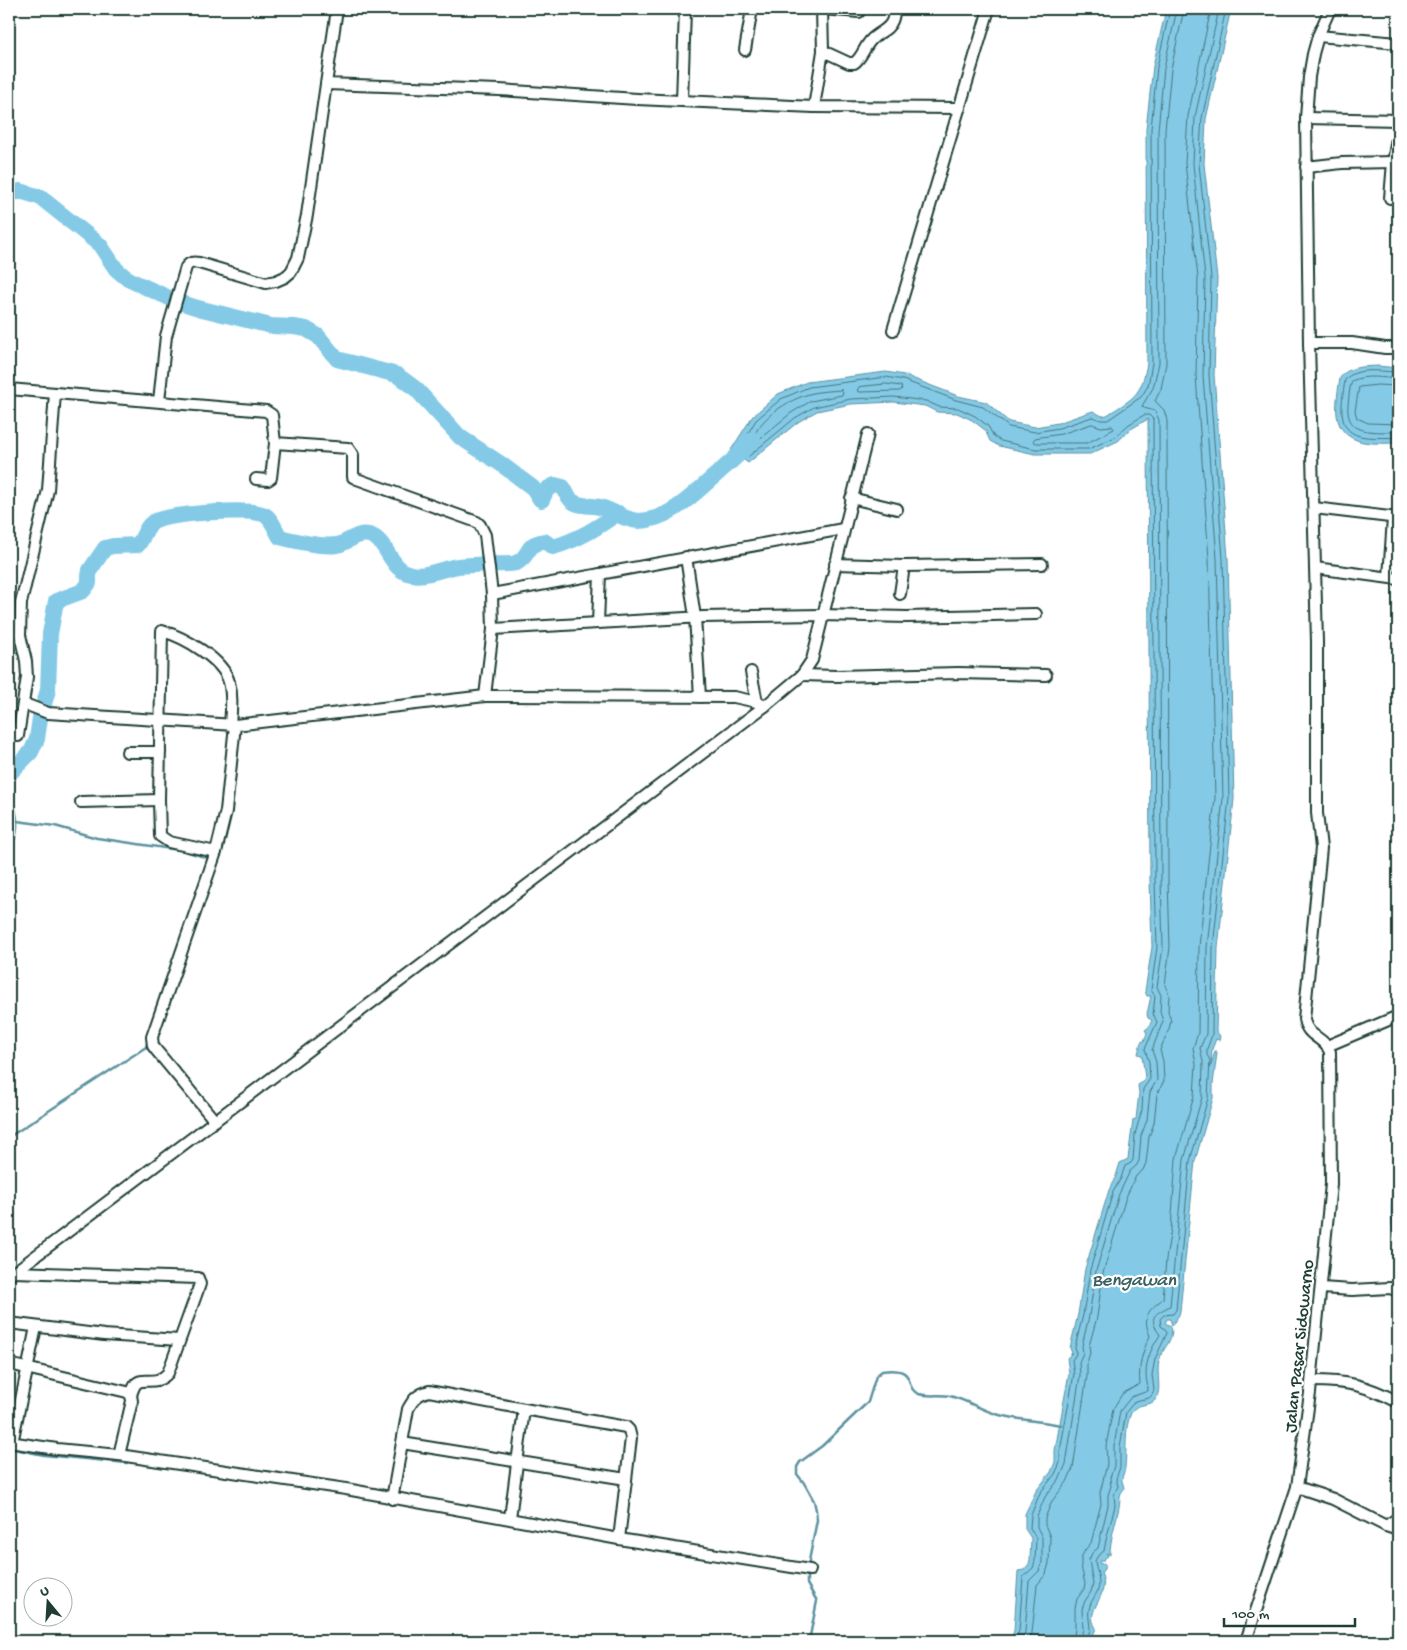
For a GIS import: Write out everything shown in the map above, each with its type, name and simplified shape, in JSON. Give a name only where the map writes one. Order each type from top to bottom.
[{"type":"street","points":[[159,401],[166,336],[186,267],[193,262],[266,283],[276,281],[291,272],[298,258],[307,215],[337,9]]},
{"type":"street","points":[[745,50],[752,9]]},
{"type":"street","points":[[814,107],[822,51],[822,9],[859,12]]},
{"type":"street","points":[[822,51],[849,63],[854,63],[860,58],[866,46],[873,38],[885,30],[892,22],[894,9]]},
{"type":"street","points":[[893,330],[988,9]]},
{"type":"street","points":[[1330,9],[1318,36],[1309,77],[1306,118],[1318,730],[1317,813],[1321,848],[1304,1020],[1308,1031],[1327,1046],[1398,1016]]},
{"type":"street","points":[[682,101],[685,10]]},
{"type":"street","points":[[1318,36],[1398,43]]},
{"type":"street","points":[[326,84],[499,90],[814,107],[960,108]]},
{"type":"street","points":[[1306,118],[1398,120]]},
{"type":"street","points":[[1390,198],[1398,132]]},
{"type":"street","points":[[1306,167],[1342,163],[1393,162]]},
{"type":"street","points":[[1309,343],[1352,343],[1398,348]]},
{"type":"street","points":[[9,389],[266,411],[272,415],[275,442],[271,478],[268,480],[256,479]]},
{"type":"street","points":[[18,736],[27,705],[26,661],[20,635],[21,603],[48,490],[56,393]]},
{"type":"street","points":[[11,1274],[761,704],[802,675],[812,660],[868,434]]},
{"type":"street","points":[[275,442],[348,448],[353,455],[353,477],[356,479],[480,524],[485,535],[492,594],[493,629],[485,696]]},
{"type":"street","points":[[851,498],[897,509]]},
{"type":"street","points":[[1314,508],[1396,518],[1394,578],[1315,568]]},
{"type":"street","points":[[492,594],[843,529]]},
{"type":"street","points":[[686,557],[695,617],[700,696]]},
{"type":"street","points":[[835,564],[904,566],[1042,564]]},
{"type":"street","points":[[900,594],[904,566]]},
{"type":"street","points":[[598,623],[600,574]]},
{"type":"street","points":[[493,629],[695,617],[822,615],[907,617],[1036,614]]},
{"type":"street","points":[[214,851],[164,840],[160,836],[162,631],[172,634],[201,651],[225,672],[231,687],[232,725],[226,810],[214,851],[152,1037],[153,1046],[214,1121]]},
{"type":"street","points":[[752,672],[761,704]]},
{"type":"street","points":[[802,675],[950,673],[1046,675]]},
{"type":"street","points":[[27,705],[48,713],[232,725],[485,696],[700,696],[734,697],[761,704]]},
{"type":"street","points":[[127,752],[160,752]]},
{"type":"street","points":[[81,802],[159,800]]},
{"type":"street","name":"Jalan Pasar Sidowarno","points":[[1246,1641],[1297,1487],[1312,1381],[1331,1184],[1330,1058],[1327,1046]]},
{"type":"street","points":[[11,1274],[197,1277],[200,1280],[168,1373],[164,1379],[158,1381],[140,1381],[136,1383],[131,1395],[132,1402],[119,1456]]},
{"type":"street","points":[[1321,1288],[1352,1290],[1390,1288],[1398,1291]]},
{"type":"street","points":[[9,1323],[104,1335],[179,1340]]},
{"type":"street","points":[[36,1327],[10,1442],[346,1489],[392,1499],[510,1518],[619,1539],[810,1570]]},
{"type":"street","points":[[9,1364],[127,1392],[131,1395]]},
{"type":"street","points":[[1312,1381],[1339,1381],[1362,1386],[1376,1390],[1398,1402]]},
{"type":"street","points":[[392,1499],[408,1409],[413,1398],[429,1392],[626,1427],[631,1438],[619,1539]]},
{"type":"street","points":[[510,1518],[524,1409]]},
{"type":"street","points":[[402,1443],[626,1479]]},
{"type":"street","points":[[1297,1487],[1333,1499],[1386,1526],[1398,1530]]},
{"type":"street","points":[[1386,1526],[1398,1518]]},
{"type":"water","name":"Bengawan","points":[[1166,9],[1231,9],[1206,119],[1204,164],[1217,278],[1214,375],[1228,558],[1234,799],[1218,948],[1216,1031],[1220,1036],[1219,1040],[1216,1039],[1212,1049],[1211,1066],[1215,1051],[1217,1053],[1213,1098],[1195,1161],[1180,1311],[1172,1325],[1170,1319],[1167,1319],[1165,1323],[1171,1326],[1172,1331],[1170,1340],[1159,1361],[1158,1395],[1153,1402],[1134,1409],[1129,1419],[1125,1468],[1122,1479],[1124,1489],[1120,1495],[1110,1555],[1107,1553],[1108,1556],[1099,1563],[1104,1563],[1106,1566],[1101,1573],[1103,1589],[1093,1615],[1096,1628],[1091,1641],[1010,1641],[1014,1631],[1018,1571],[1024,1570],[1030,1560],[1031,1538],[1025,1529],[1025,1514],[1036,1491],[1051,1472],[1055,1462],[1055,1450],[1069,1373],[1067,1358],[1072,1353],[1070,1348],[1078,1314],[1085,1269],[1109,1190],[1120,1163],[1128,1159],[1133,1120],[1136,1119],[1138,1085],[1145,1078],[1142,1055],[1138,1054],[1141,1042],[1144,1041],[1147,1033],[1145,1030],[1149,1027],[1152,1020],[1148,1018],[1147,1014],[1151,996],[1147,996],[1145,991],[1152,947],[1148,419],[1131,429],[1118,441],[1090,454],[1035,454],[999,446],[990,441],[985,430],[972,420],[957,413],[937,412],[925,406],[894,402],[851,404],[817,411],[798,422],[748,463],[731,450],[752,417],[778,394],[807,382],[886,372],[904,375],[958,396],[986,402],[1009,422],[1035,427],[1058,423],[1093,411],[1102,416],[1107,415],[1135,395],[1142,383],[1147,363],[1146,129],[1153,66]]},
{"type":"water","points":[[1377,366],[1398,368],[1398,443],[1367,443],[1352,438],[1340,425],[1337,417],[1337,398],[1340,378],[1343,374],[1352,369]]},
{"type":"water","points":[[17,757],[23,764],[9,781],[9,765]]},
{"type":"water","points":[[9,786],[18,819],[18,827],[14,843],[9,851],[10,816]]},
{"type":"water","points":[[1398,1168],[1398,1248],[1391,1219],[1391,1208],[1393,1187]]},
{"type":"waterway","points":[[9,194],[20,191],[40,197],[100,245],[116,269],[134,282],[176,301],[198,308],[271,326],[306,329],[318,336],[337,359],[397,375],[416,389],[460,437],[533,488],[542,500],[547,489],[555,485],[563,487],[570,498],[578,504],[599,507],[634,521],[651,519],[672,511],[691,497],[735,458],[753,439]]},
{"type":"waterway","points":[[9,774],[31,752],[37,739],[40,718],[48,690],[50,634],[56,601],[83,591],[89,583],[90,570],[105,548],[138,545],[147,528],[155,521],[193,514],[244,512],[265,515],[272,522],[280,537],[301,542],[337,545],[356,536],[369,535],[380,541],[400,569],[418,575],[458,566],[516,563],[535,544],[544,541],[553,547],[571,541],[618,513]]},
{"type":"waterway","points":[[17,821],[55,826],[97,838],[185,851],[211,859]]},
{"type":"waterway","points":[[9,1137],[146,1047],[148,1040]]},
{"type":"waterway","points":[[808,1566],[817,1520],[816,1510],[814,1501],[797,1474],[797,1467],[800,1462],[822,1446],[868,1402],[876,1376],[882,1371],[894,1370],[906,1374],[911,1387],[919,1394],[950,1396],[996,1414],[1061,1425]]},
{"type":"waterway","points":[[9,1448],[44,1455],[127,1463]]},
{"type":"waterway","points":[[807,1571],[807,1584],[817,1601],[809,1641]]}]
